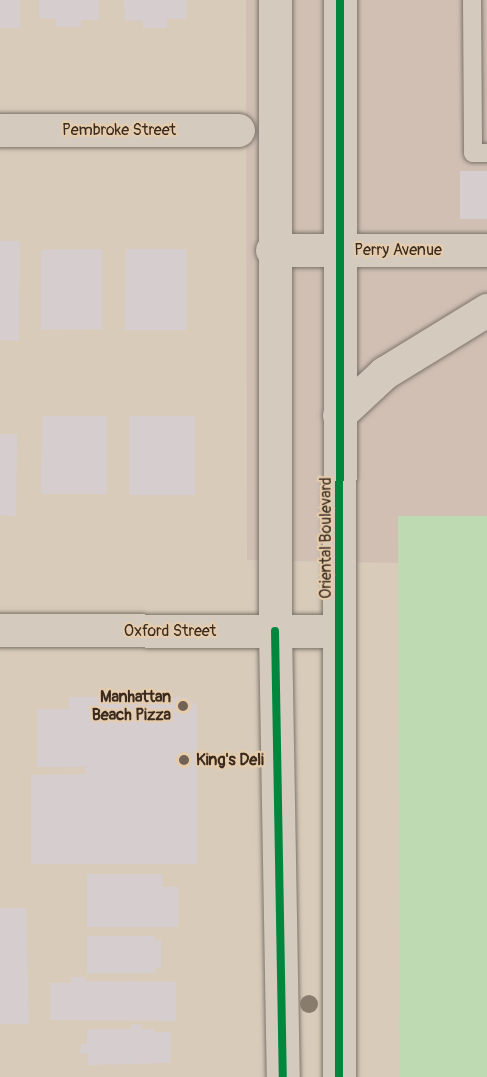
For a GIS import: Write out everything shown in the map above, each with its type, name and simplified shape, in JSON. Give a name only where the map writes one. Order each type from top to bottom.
[{"type":"street","points":[[275,0],[273,250],[275,631],[283,1077]]},
{"type":"street","name":"Oriental Boulevard","points":[[339,1077],[340,0]]},
{"type":"street","name":"Pembroke Street","points":[[0,130],[238,130]]},
{"type":"street","name":"Perry Avenue","points":[[273,250],[487,250]]},
{"type":"street","points":[[339,415],[384,373],[487,310]]},
{"type":"street","name":"Oxford Street","points":[[0,630],[339,631]]},
{"type":"lane","points":[[472,0],[473,153],[487,153]]},
{"type":"shaded area","points":[[246,0],[487,0],[487,1077],[400,563],[247,560]]},
{"type":"green space","points":[[398,516],[487,516],[487,1077],[400,1077]]},
{"type":"building","points":[[0,0],[20,0],[20,28],[0,28]]},
{"type":"building","points":[[39,0],[99,0],[99,20],[81,20],[81,27],[56,27],[56,19],[39,18]]},
{"type":"building","points":[[124,0],[186,0],[186,19],[167,19],[167,28],[143,28],[142,20],[125,21]]},
{"type":"building","points":[[460,171],[487,171],[487,219],[460,219]]},
{"type":"building","points":[[0,241],[20,241],[19,341],[0,340]]},
{"type":"building","points":[[102,249],[102,329],[41,330],[41,250]]},
{"type":"building","points":[[126,249],[186,249],[186,330],[125,330]]},
{"type":"building","points":[[42,416],[107,416],[107,494],[41,494]]},
{"type":"building","points":[[129,416],[195,416],[195,495],[129,495]]},
{"type":"building","points":[[0,434],[17,434],[16,516],[0,515]]},
{"type":"building","points":[[69,697],[186,697],[197,706],[197,864],[31,864],[31,775],[85,774],[85,767],[37,767],[37,709],[69,709]]},
{"type":"building","points":[[87,874],[162,874],[162,887],[178,887],[178,927],[87,927]]},
{"type":"building","points":[[0,908],[26,908],[29,1024],[0,1024]]},
{"type":"building","points":[[87,936],[155,936],[155,940],[161,940],[161,968],[155,968],[156,973],[87,973]]},
{"type":"building","points":[[71,977],[86,977],[86,981],[176,982],[176,1021],[50,1020],[50,983],[71,983]]},
{"type":"building","points":[[131,1024],[142,1025],[142,1029],[154,1029],[154,1032],[171,1032],[170,1063],[87,1065],[88,1053],[80,1054],[81,1044],[87,1044],[87,1029],[131,1029]]},
{"type":"cycle path","points":[[339,1077],[340,0]]},
{"type":"cycle path","points":[[275,631],[283,1077]]},
{"type":"place","name":"Manhattan Beach Pizza","points":[[183,706]]},
{"type":"place","name":"King's Deli","points":[[184,760]]}]
